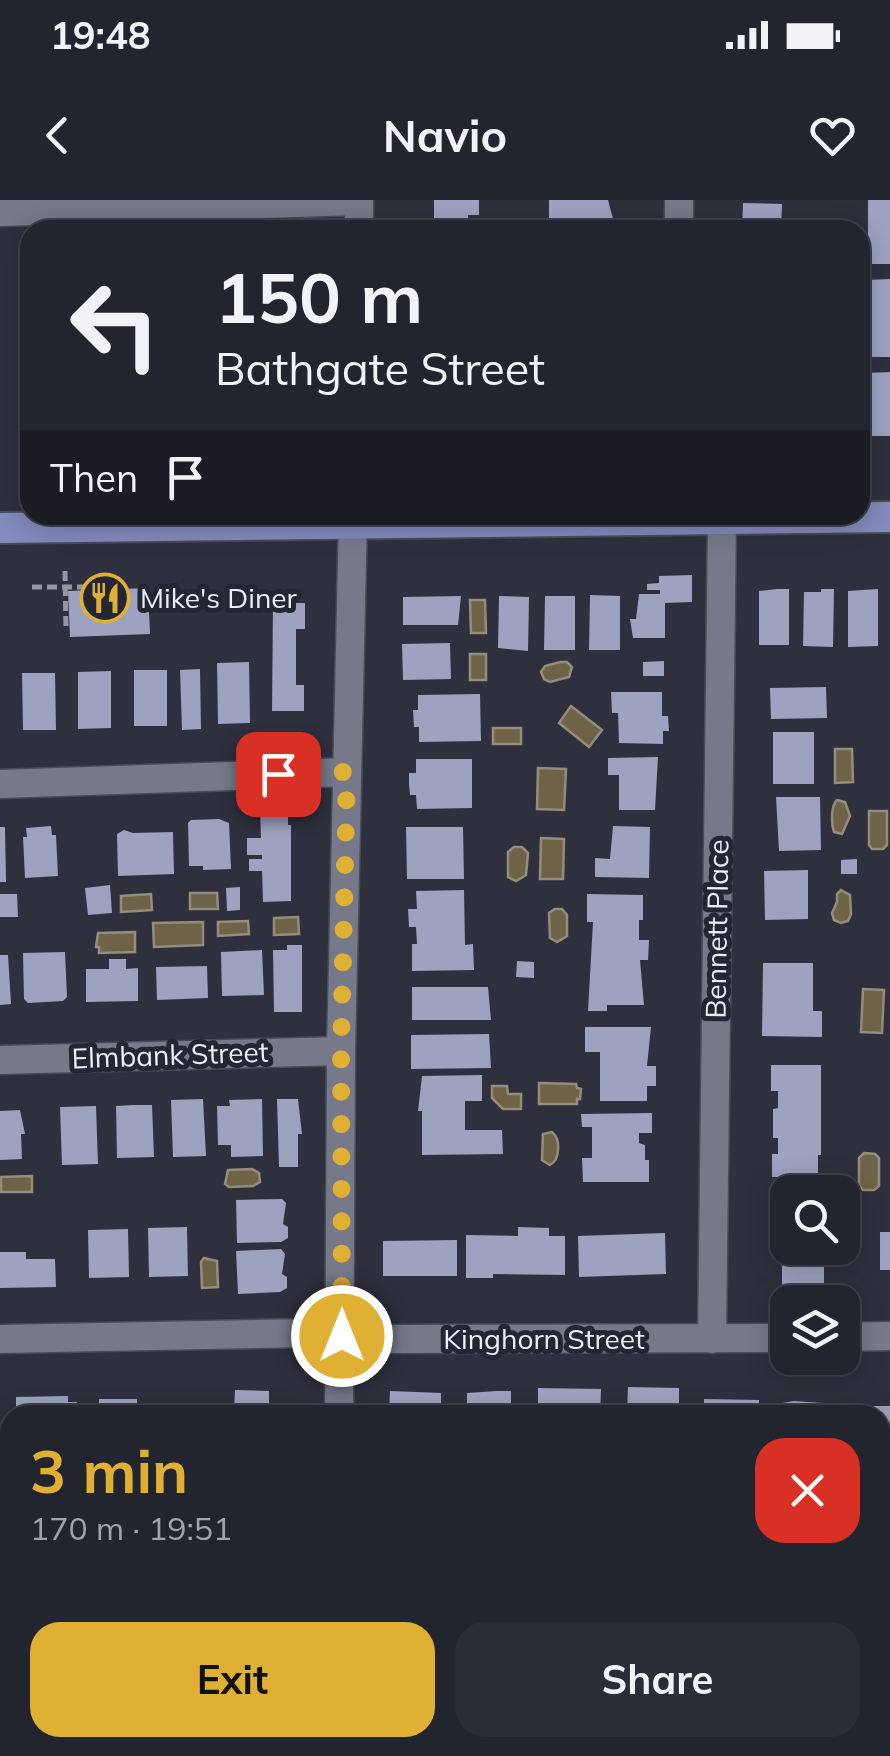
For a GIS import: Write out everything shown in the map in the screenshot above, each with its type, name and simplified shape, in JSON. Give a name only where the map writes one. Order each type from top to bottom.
[{"type":"main road","points":[[0,528],[118,525]]},
{"type":"street","points":[[0,212],[359,200]]},
{"type":"street","points":[[340,1405],[341,1051],[353,525]]},
{"type":"street","name":"Bennett Place","points":[[712,1338],[722,525]]},
{"type":"street","points":[[0,784],[347,772]]},
{"type":"street","name":"Elmbank Street","points":[[0,1060],[341,1051]]},
{"type":"street","name":"Kinghorn Street","points":[[0,1339],[310,1333],[387,1340],[770,1338]]},
{"type":"street","points":[[860,1337],[890,1336]]},
{"type":"path","points":[[64,571],[66,631]]},
{"type":"path","points":[[32,588],[96,587]]},
{"type":"shaded area","points":[[470,600],[485,600],[486,633],[471,633]]},
{"type":"shaded area","points":[[470,654],[486,654],[486,680],[470,680]]},
{"type":"shaded area","points":[[560,662],[572,667],[569,677],[550,682],[544,679],[541,672],[545,666]]},
{"type":"shaded area","points":[[571,706],[602,730],[589,747],[559,723]]},
{"type":"shaded area","points":[[493,728],[521,728],[521,744],[493,744]]},
{"type":"shaded area","points":[[835,749],[852,749],[853,782],[835,783]]},
{"type":"shaded area","points":[[538,768],[566,769],[564,810],[537,809]]},
{"type":"shaded area","points":[[837,800],[845,802],[850,816],[842,834],[834,832],[832,824]]},
{"type":"shaded area","points":[[869,811],[887,811],[887,845],[883,849],[872,849],[869,845]]},
{"type":"shaded area","points":[[541,838],[564,839],[563,879],[540,879]]},
{"type":"shaded area","points":[[522,847],[528,853],[526,875],[516,881],[508,877],[508,852]]},
{"type":"shaded area","points":[[841,890],[850,895],[851,914],[848,921],[841,923],[834,920],[832,913]]},
{"type":"shaded area","points":[[190,893],[217,893],[218,909],[190,909]]},
{"type":"shaded area","points":[[151,894],[152,910],[121,912],[121,896]]},
{"type":"shaded area","points":[[562,909],[567,915],[567,936],[557,942],[550,938],[549,913]]},
{"type":"shaded area","points":[[298,917],[299,934],[274,935],[274,918]]},
{"type":"shaded area","points":[[248,921],[249,934],[218,936],[218,922]]},
{"type":"shaded area","points":[[203,922],[203,945],[154,947],[153,923]]},
{"type":"shaded area","points":[[135,932],[135,952],[99,953],[96,947],[98,933]]},
{"type":"shaded area","points":[[863,989],[884,990],[882,1033],[861,1032]]},
{"type":"shaded area","points":[[539,1083],[576,1084],[581,1089],[580,1099],[577,1104],[539,1104]]},
{"type":"shaded area","points":[[492,1086],[507,1086],[508,1094],[521,1094],[521,1109],[503,1109],[492,1098]]},
{"type":"shaded area","points":[[552,1132],[558,1149],[550,1165],[542,1160],[543,1134]]},
{"type":"shaded area","points":[[864,1153],[879,1158],[879,1186],[874,1190],[860,1186],[859,1158]]},
{"type":"shaded area","points":[[252,1169],[259,1173],[260,1182],[253,1186],[225,1184],[228,1170]]},
{"type":"shaded area","points":[[32,1176],[32,1192],[1,1192],[1,1177]]},
{"type":"shaded area","points":[[204,1258],[217,1261],[218,1287],[202,1288]]},
{"type":"building","points":[[434,200],[479,200],[479,215],[468,215],[468,220],[434,220]]},
{"type":"building","points":[[549,200],[608,200],[613,220],[549,220]]},
{"type":"building","points":[[868,200],[890,200],[890,264],[870,264]]},
{"type":"building","points":[[743,203],[782,204],[781,220],[742,220]]},
{"type":"building","points":[[890,279],[890,357],[870,357],[870,280]]},
{"type":"building","points":[[890,372],[890,436],[870,436],[870,373]]},
{"type":"building","points":[[692,575],[692,602],[665,603],[665,638],[633,638],[630,619],[636,619],[639,594],[660,594],[660,590],[647,590],[647,584],[659,583],[659,576]]},
{"type":"building","points":[[148,588],[150,634],[70,637],[68,591]]},
{"type":"building","points":[[789,589],[789,645],[759,645],[759,591]]},
{"type":"building","points":[[834,589],[833,647],[803,646],[804,592]]},
{"type":"building","points":[[878,589],[878,646],[848,647],[848,591]]},
{"type":"building","points":[[590,595],[620,596],[620,650],[589,650]]},
{"type":"building","points":[[461,596],[458,625],[403,625],[403,597]]},
{"type":"building","points":[[499,596],[529,597],[528,651],[498,648]]},
{"type":"building","points":[[545,596],[575,596],[575,650],[544,650]]},
{"type":"building","points":[[273,603],[305,603],[305,629],[296,629],[296,685],[304,685],[304,711],[272,711]]},
{"type":"building","points":[[450,643],[451,679],[403,680],[402,644]]},
{"type":"building","points":[[664,661],[664,676],[643,676],[643,662]]},
{"type":"building","points":[[249,662],[250,723],[218,724],[217,663]]},
{"type":"building","points":[[200,669],[201,729],[182,730],[180,670]]},
{"type":"building","points":[[134,670],[167,670],[167,726],[134,726]]},
{"type":"building","points":[[111,671],[111,728],[78,729],[78,672]]},
{"type":"building","points":[[22,673],[55,673],[56,730],[23,730]]},
{"type":"building","points":[[826,687],[827,718],[771,719],[770,688]]},
{"type":"building","points":[[611,692],[662,692],[662,716],[668,716],[669,731],[663,731],[663,744],[619,743],[618,713],[612,713]]},
{"type":"building","points":[[480,694],[481,741],[419,742],[413,710],[418,710],[418,695]]},
{"type":"building","points":[[773,732],[814,732],[814,784],[773,784]]},
{"type":"building","points":[[658,757],[655,810],[619,810],[619,775],[608,775],[608,758]]},
{"type":"building","points":[[416,759],[472,759],[472,808],[417,809],[416,795],[410,795],[409,784],[409,773],[416,773]]},
{"type":"building","points":[[776,797],[820,797],[821,850],[779,851]]},
{"type":"building","points":[[260,809],[288,809],[291,901],[263,902],[262,871],[249,871],[249,859],[262,859],[262,855],[247,855],[247,838],[261,838]]},
{"type":"building","points":[[219,819],[229,823],[231,869],[189,866],[188,823]]},
{"type":"building","points":[[51,826],[52,835],[56,835],[58,876],[25,878],[26,828]]},
{"type":"building","points":[[613,826],[650,827],[649,878],[595,877],[595,858],[610,859]]},
{"type":"building","points":[[0,827],[5,827],[6,882],[0,882]]},
{"type":"building","points":[[406,827],[463,827],[464,879],[407,879]]},
{"type":"building","points":[[124,830],[173,832],[174,874],[118,876],[117,834]]},
{"type":"building","points":[[857,859],[857,874],[841,874],[841,860]]},
{"type":"building","points":[[808,870],[808,919],[765,920],[764,871]]},
{"type":"building","points":[[110,885],[112,913],[88,915],[85,888]]},
{"type":"building","points":[[240,887],[240,910],[227,911],[226,888]]},
{"type":"building","points":[[464,890],[465,945],[473,944],[474,970],[412,971],[416,927],[409,927],[408,909],[417,909],[416,891]]},
{"type":"building","points":[[0,894],[17,894],[18,917],[0,917]]},
{"type":"building","points":[[587,894],[643,895],[639,940],[649,940],[648,960],[640,960],[644,1005],[607,1005],[607,1011],[588,1011],[593,922],[587,922]]},
{"type":"building","points":[[287,945],[302,945],[302,1012],[274,1012],[273,950],[287,950]]},
{"type":"building","points":[[262,950],[264,995],[222,996],[221,952]]},
{"type":"building","points":[[65,952],[67,997],[63,1001],[28,1003],[24,999],[23,953]]},
{"type":"building","points":[[0,955],[8,955],[11,1004],[0,1005]]},
{"type":"building","points":[[109,959],[126,959],[126,969],[138,968],[138,1001],[86,1002],[86,969],[109,969]]},
{"type":"building","points":[[517,961],[534,962],[534,978],[516,977]]},
{"type":"building","points":[[763,963],[813,963],[813,1011],[822,1011],[822,1037],[762,1036]]},
{"type":"building","points":[[207,966],[208,998],[157,1000],[156,967]]},
{"type":"building","points":[[412,987],[488,987],[491,1020],[412,1020]]},
{"type":"building","points":[[585,1027],[651,1027],[647,1066],[656,1066],[656,1086],[647,1086],[647,1101],[600,1101],[600,1052],[585,1052]]},
{"type":"building","points":[[489,1034],[491,1068],[411,1069],[411,1035]]},
{"type":"building","points":[[771,1065],[821,1065],[818,1175],[772,1175],[772,1154],[778,1154],[778,1138],[773,1138],[773,1109],[778,1108],[778,1091],[771,1091]]},
{"type":"building","points":[[482,1075],[482,1101],[465,1101],[465,1130],[502,1130],[503,1154],[422,1155],[422,1111],[418,1111],[422,1076]]},
{"type":"building","points":[[203,1099],[206,1156],[173,1157],[171,1100]]},
{"type":"building","points":[[262,1099],[263,1156],[231,1157],[231,1145],[218,1145],[217,1106],[230,1106],[229,1100]]},
{"type":"building","points":[[277,1099],[298,1099],[302,1134],[298,1134],[298,1167],[279,1167]]},
{"type":"building","points":[[152,1105],[154,1157],[117,1158],[116,1106]]},
{"type":"building","points":[[96,1106],[98,1164],[62,1165],[60,1107]]},
{"type":"building","points":[[20,1110],[25,1134],[21,1134],[22,1159],[0,1160],[0,1111]]},
{"type":"building","points":[[652,1113],[652,1133],[639,1133],[639,1143],[645,1145],[645,1160],[649,1160],[649,1182],[583,1182],[582,1158],[592,1158],[592,1127],[582,1127],[581,1114]]},
{"type":"building","points":[[282,1199],[286,1203],[283,1224],[288,1227],[288,1238],[281,1242],[237,1243],[236,1200]]},
{"type":"building","points":[[187,1227],[188,1276],[149,1277],[148,1228]]},
{"type":"building","points":[[518,1227],[549,1228],[549,1236],[565,1236],[565,1275],[493,1274],[493,1278],[466,1278],[466,1235],[518,1236]]},
{"type":"building","points":[[128,1229],[129,1277],[89,1278],[88,1230]]},
{"type":"building","points":[[880,1232],[890,1232],[890,1270],[880,1270]]},
{"type":"building","points":[[665,1233],[666,1274],[579,1277],[578,1236]]},
{"type":"building","points":[[457,1240],[457,1276],[383,1276],[383,1241]]},
{"type":"building","points":[[281,1249],[285,1254],[282,1274],[287,1277],[287,1288],[280,1292],[238,1294],[236,1251]]},
{"type":"building","points":[[0,1252],[26,1252],[26,1259],[55,1259],[56,1287],[0,1288]]},
{"type":"building","points":[[782,1265],[824,1265],[824,1285],[782,1285]]},
{"type":"building","points":[[628,1387],[679,1388],[679,1405],[627,1405]]},
{"type":"building","points":[[538,1388],[601,1389],[600,1405],[538,1405]]},
{"type":"building","points":[[235,1390],[269,1391],[269,1405],[234,1405]]},
{"type":"building","points":[[390,1391],[441,1393],[441,1405],[389,1405]]},
{"type":"building","points":[[511,1391],[511,1405],[467,1405],[467,1393]]},
{"type":"building","points":[[68,1396],[68,1402],[77,1405],[16,1405],[16,1397]]},
{"type":"building","points":[[99,1399],[137,1399],[137,1405],[99,1405]]},
{"type":"building","points":[[704,1399],[759,1400],[759,1405],[704,1405]]},
{"type":"building","points":[[794,1401],[838,1405],[782,1405]]},
{"type":"place","name":"Mike's Diner","points":[[105,598]]},
{"type":"route","points":[[278,774],[347,772],[341,1051],[342,1336]]}]
